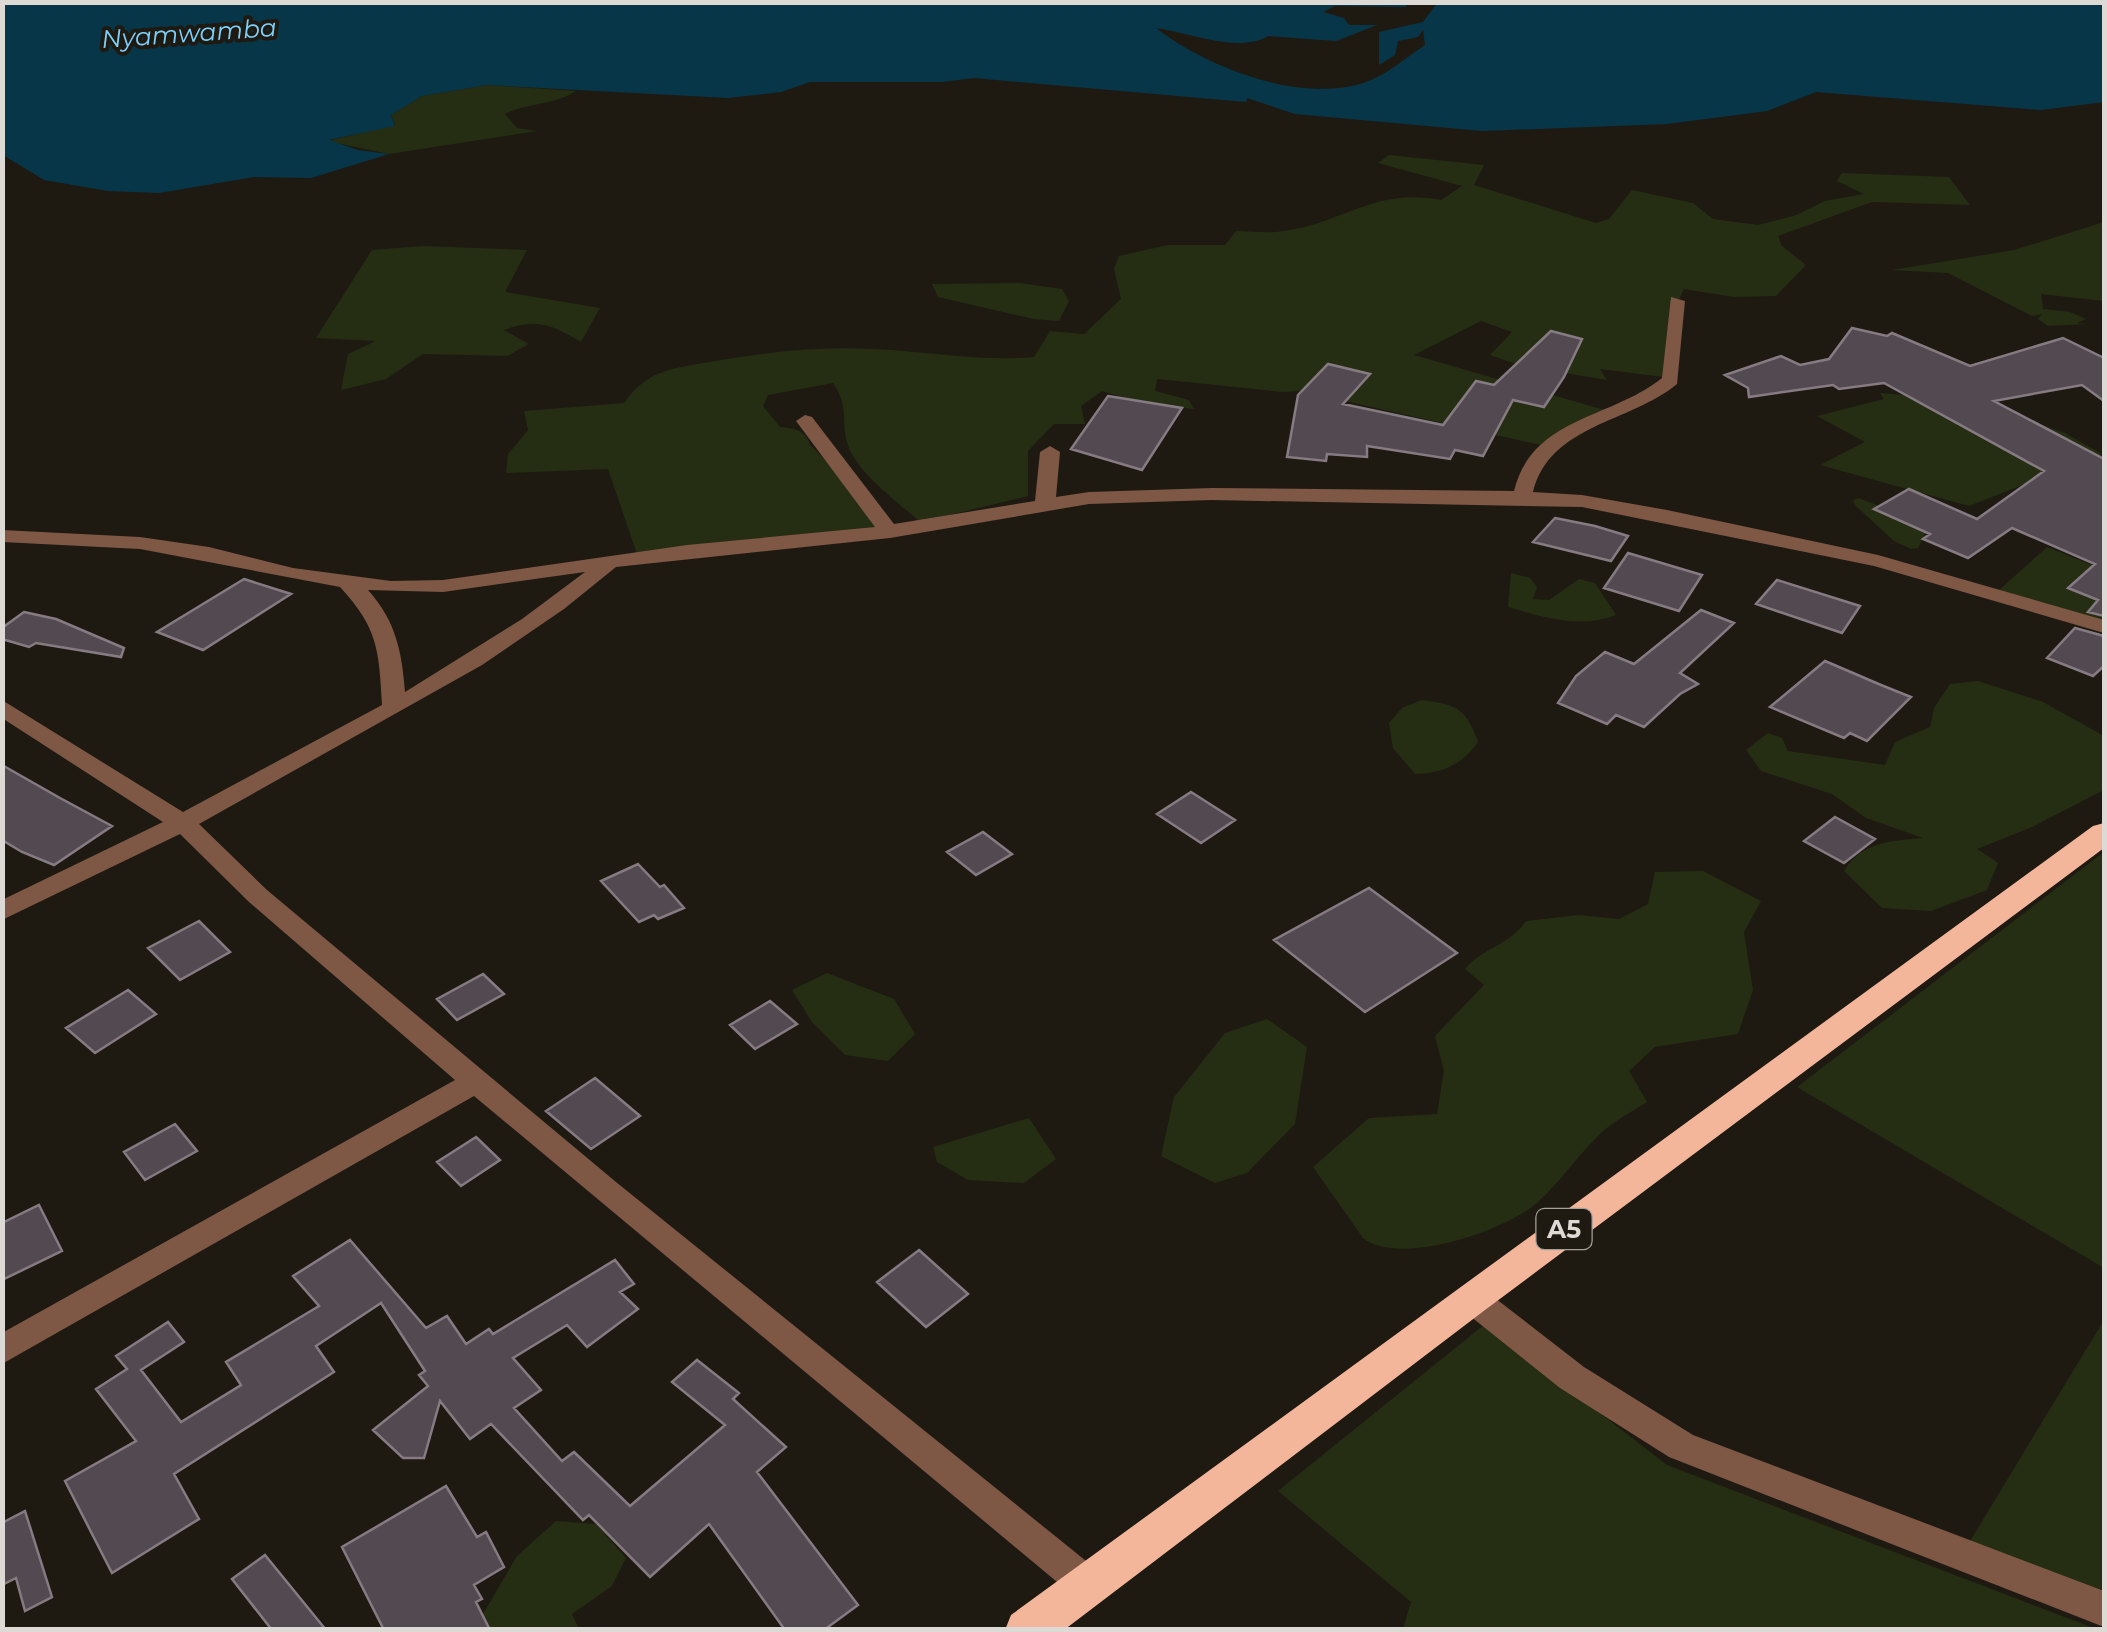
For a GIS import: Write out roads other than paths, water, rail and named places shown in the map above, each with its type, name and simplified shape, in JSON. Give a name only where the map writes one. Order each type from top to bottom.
[{"type":"highway","name":"A5","points":[[1027,1630],[2104,833]]},
{"type":"street","points":[[1522,497],[1523,479],[1550,445],[1601,414],[1655,393],[1671,380],[1676,301]]},
{"type":"street","points":[[805,420],[890,532]]},
{"type":"street","points":[[1046,504],[1050,452]]},
{"type":"street","points":[[2,536],[140,543],[349,584],[443,586],[890,532],[1046,504],[1212,494],[1522,497],[1668,516],[1878,561],[2104,626]]},
{"type":"street","points":[[2,911],[185,825],[394,708],[523,632],[609,563]]},
{"type":"street","points":[[349,584],[376,608],[386,628],[394,708]]},
{"type":"street","points":[[2,707],[185,825],[258,896],[604,1191],[1088,1585]]},
{"type":"street","points":[[2,1350],[478,1080]]},
{"type":"street","points":[[1471,1298],[1518,1338],[1591,1390],[1681,1446],[2104,1609]]},
{"type":"water","name":"Nyamwamba","points":[[3,2],[1407,3],[1406,7],[1335,6],[1323,12],[1344,18],[1349,25],[1377,25],[1336,41],[1268,36],[1256,41],[1228,42],[1156,28],[1228,68],[1313,89],[1341,88],[1382,75],[1425,45],[1423,30],[1418,37],[1398,41],[1395,55],[1379,65],[1379,32],[1423,22],[1437,3],[2104,2],[2104,102],[2041,110],[1816,92],[1767,111],[1667,124],[1482,131],[1295,114],[1247,98],[1246,102],[974,78],[942,82],[810,82],[781,92],[728,98],[487,85],[422,96],[391,115],[395,126],[329,140],[358,150],[389,154],[311,178],[254,177],[159,193],[108,191],[44,180],[3,155]]}]
